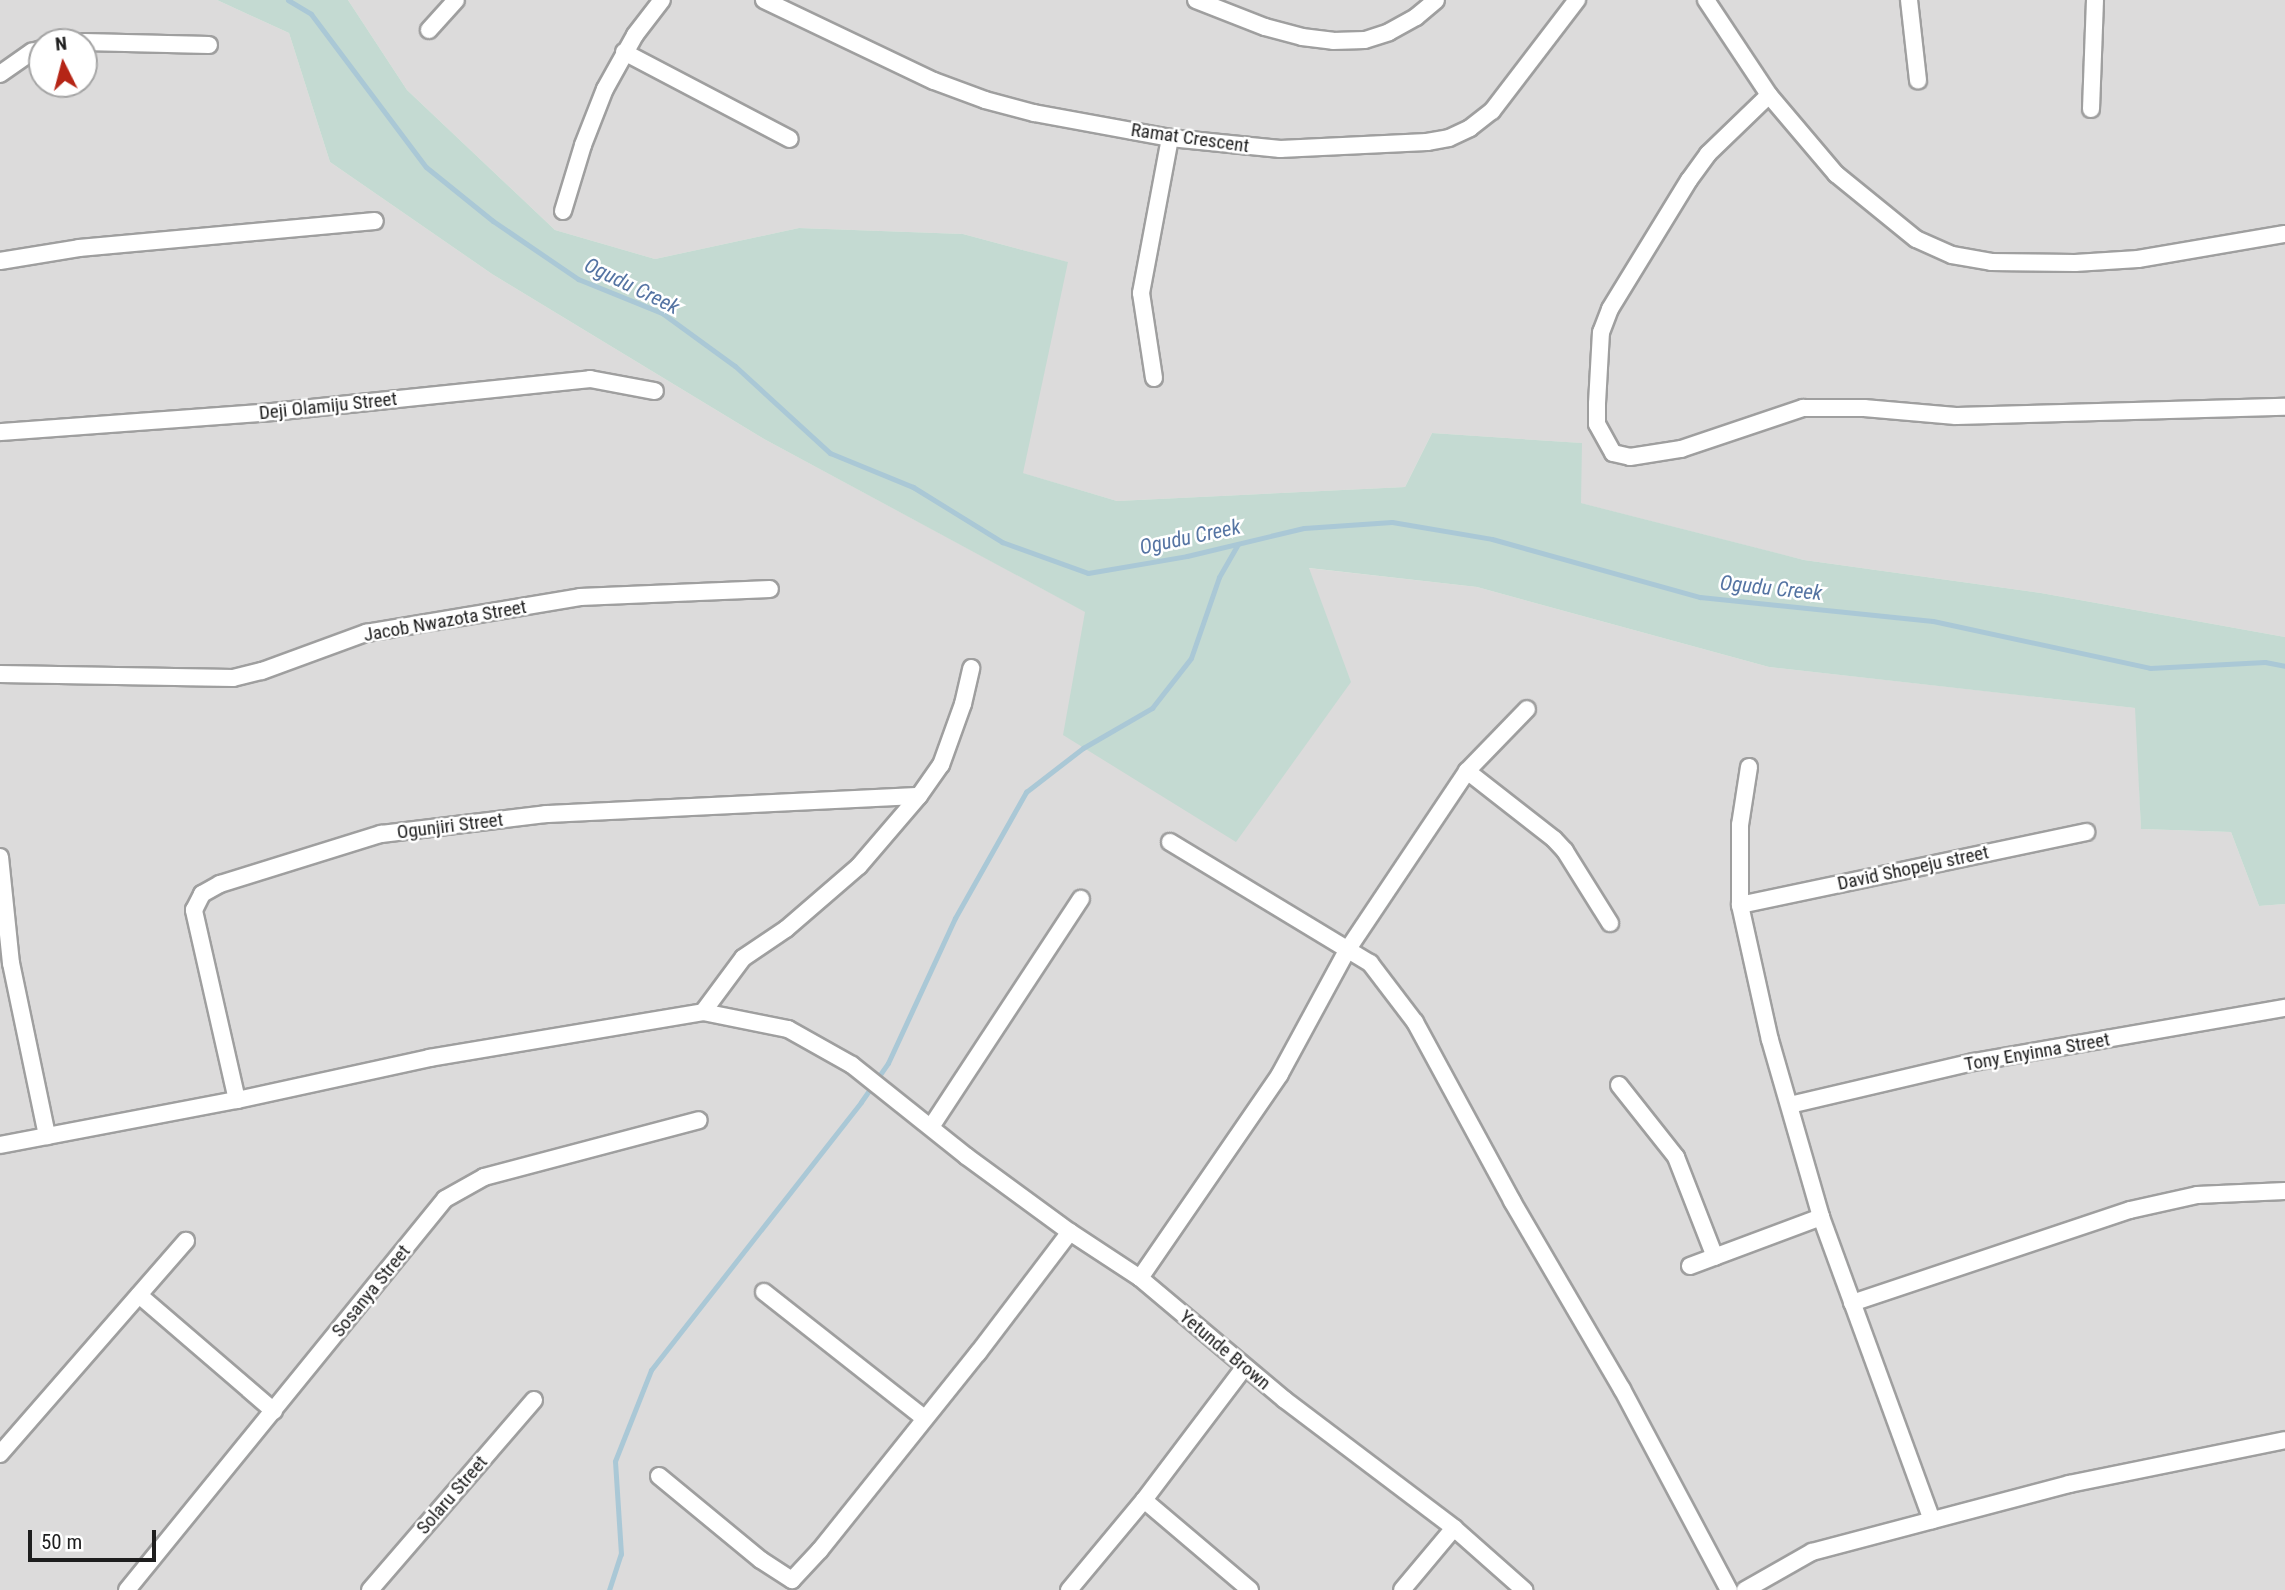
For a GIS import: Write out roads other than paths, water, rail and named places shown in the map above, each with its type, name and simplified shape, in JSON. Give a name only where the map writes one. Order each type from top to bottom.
[{"type":"street","points":[[429,30],[457,0]]},
{"type":"street","points":[[563,211],[583,145],[605,89],[624,52],[662,0]]},
{"type":"street","name":"Ramat Crescent","points":[[764,0],[934,81],[985,100],[1034,113],[1170,138],[1280,149],[1449,138],[1471,128],[1492,111],[1577,0]]},
{"type":"street","points":[[1196,0],[1265,27],[1302,37],[1333,41],[1365,40],[1389,32],[1416,17],[1436,0]]},
{"type":"street","points":[[1706,0],[1769,95],[1836,174],[1916,239],[1952,255],[1991,262],[2075,263],[2138,259],[2285,234]]},
{"type":"street","points":[[1909,0],[1918,80]]},
{"type":"street","points":[[2091,109],[2095,0]]},
{"type":"street","points":[[98,43],[209,45]]},
{"type":"street","points":[[624,52],[790,139]]},
{"type":"street","points":[[0,74],[28,55]]},
{"type":"street","points":[[1769,95],[1708,154],[1609,309],[1601,332],[1597,424],[1613,453],[1630,457],[1681,449],[1804,408],[1864,408],[1956,416],[2285,407]]},
{"type":"street","points":[[1154,378],[1140,293],[1170,138]]},
{"type":"street","points":[[0,261],[79,248],[375,221]]},
{"type":"street","name":"Deji Olamiju Street","points":[[0,432],[272,412],[590,379],[655,391]]},
{"type":"street","name":"Jacob Nwazota Street","points":[[0,674],[233,678],[262,671],[366,633],[580,597],[770,589]]},
{"type":"street","points":[[0,1145],[237,1100],[429,1058],[703,1012],[743,958],[786,929],[859,866],[919,796],[941,765],[963,704],[971,668]]},
{"type":"street","points":[[1140,1278],[1280,1074],[1348,948],[1467,771],[1527,709]]},
{"type":"street","points":[[1749,767],[1740,825],[1740,905],[1770,1040],[1821,1217],[1932,1520]]},
{"type":"street","points":[[1467,771],[1565,851],[1610,923]]},
{"type":"street","name":"Ogunjiri Street","points":[[237,1100],[194,910],[202,894],[220,884],[381,834],[546,814],[919,796]]},
{"type":"street","name":"David Shopeju street","points":[[1740,905],[2086,832]]},
{"type":"street","points":[[1170,842],[1370,963],[1415,1022],[1512,1201],[1622,1388],[1729,1590]]},
{"type":"street","points":[[0,857],[11,963],[47,1136]]},
{"type":"street","points":[[925,1122],[1081,899]]},
{"type":"street","name":"Tony Enyinna Street","points":[[1790,1105],[1974,1062],[2285,1008]]},
{"type":"street","name":"Yetunde Brown","points":[[703,1012],[788,1029],[852,1065],[1070,1232],[1140,1278],[1244,1368],[1454,1528],[1524,1590]]},
{"type":"street","points":[[1619,1085],[1676,1157],[1715,1257]]},
{"type":"street","name":"Sosanya Street","points":[[127,1590],[445,1199],[484,1177],[699,1120]]},
{"type":"street","points":[[1852,1303],[2130,1210],[2197,1195],[2285,1191]]},
{"type":"street","points":[[1690,1266],[1821,1217]]},
{"type":"street","points":[[659,1476],[761,1560],[792,1580],[820,1550],[978,1353],[1070,1232]]},
{"type":"street","points":[[0,1454],[186,1241]]},
{"type":"street","points":[[764,1292],[924,1418]]},
{"type":"street","points":[[139,1295],[274,1411]]},
{"type":"street","points":[[1069,1590],[1144,1500],[1244,1368]]},
{"type":"street","name":"Solaru Street","points":[[370,1590],[534,1400]]},
{"type":"street","points":[[1745,1590],[1812,1552],[2069,1483],[2285,1440]]},
{"type":"street","points":[[1144,1500],[1250,1590]]},
{"type":"street","points":[[1402,1590],[1454,1528]]},
{"type":"waterway","name":"Ogudu Creek","points":[[288,0],[311,14],[426,167],[493,221],[578,279],[662,313],[735,366],[830,453],[913,487],[1002,542],[1088,573],[1187,556],[1304,528],[1392,522],[1492,539],[1700,597],[1933,621],[2150,668],[2265,662],[2285,666]]},
{"type":"waterway","points":[[609,1590],[621,1554],[615,1461],[651,1370],[861,1102],[888,1063],[955,918],[1026,792],[1083,748],[1152,708],[1191,658],[1219,577],[1238,544]]}]
